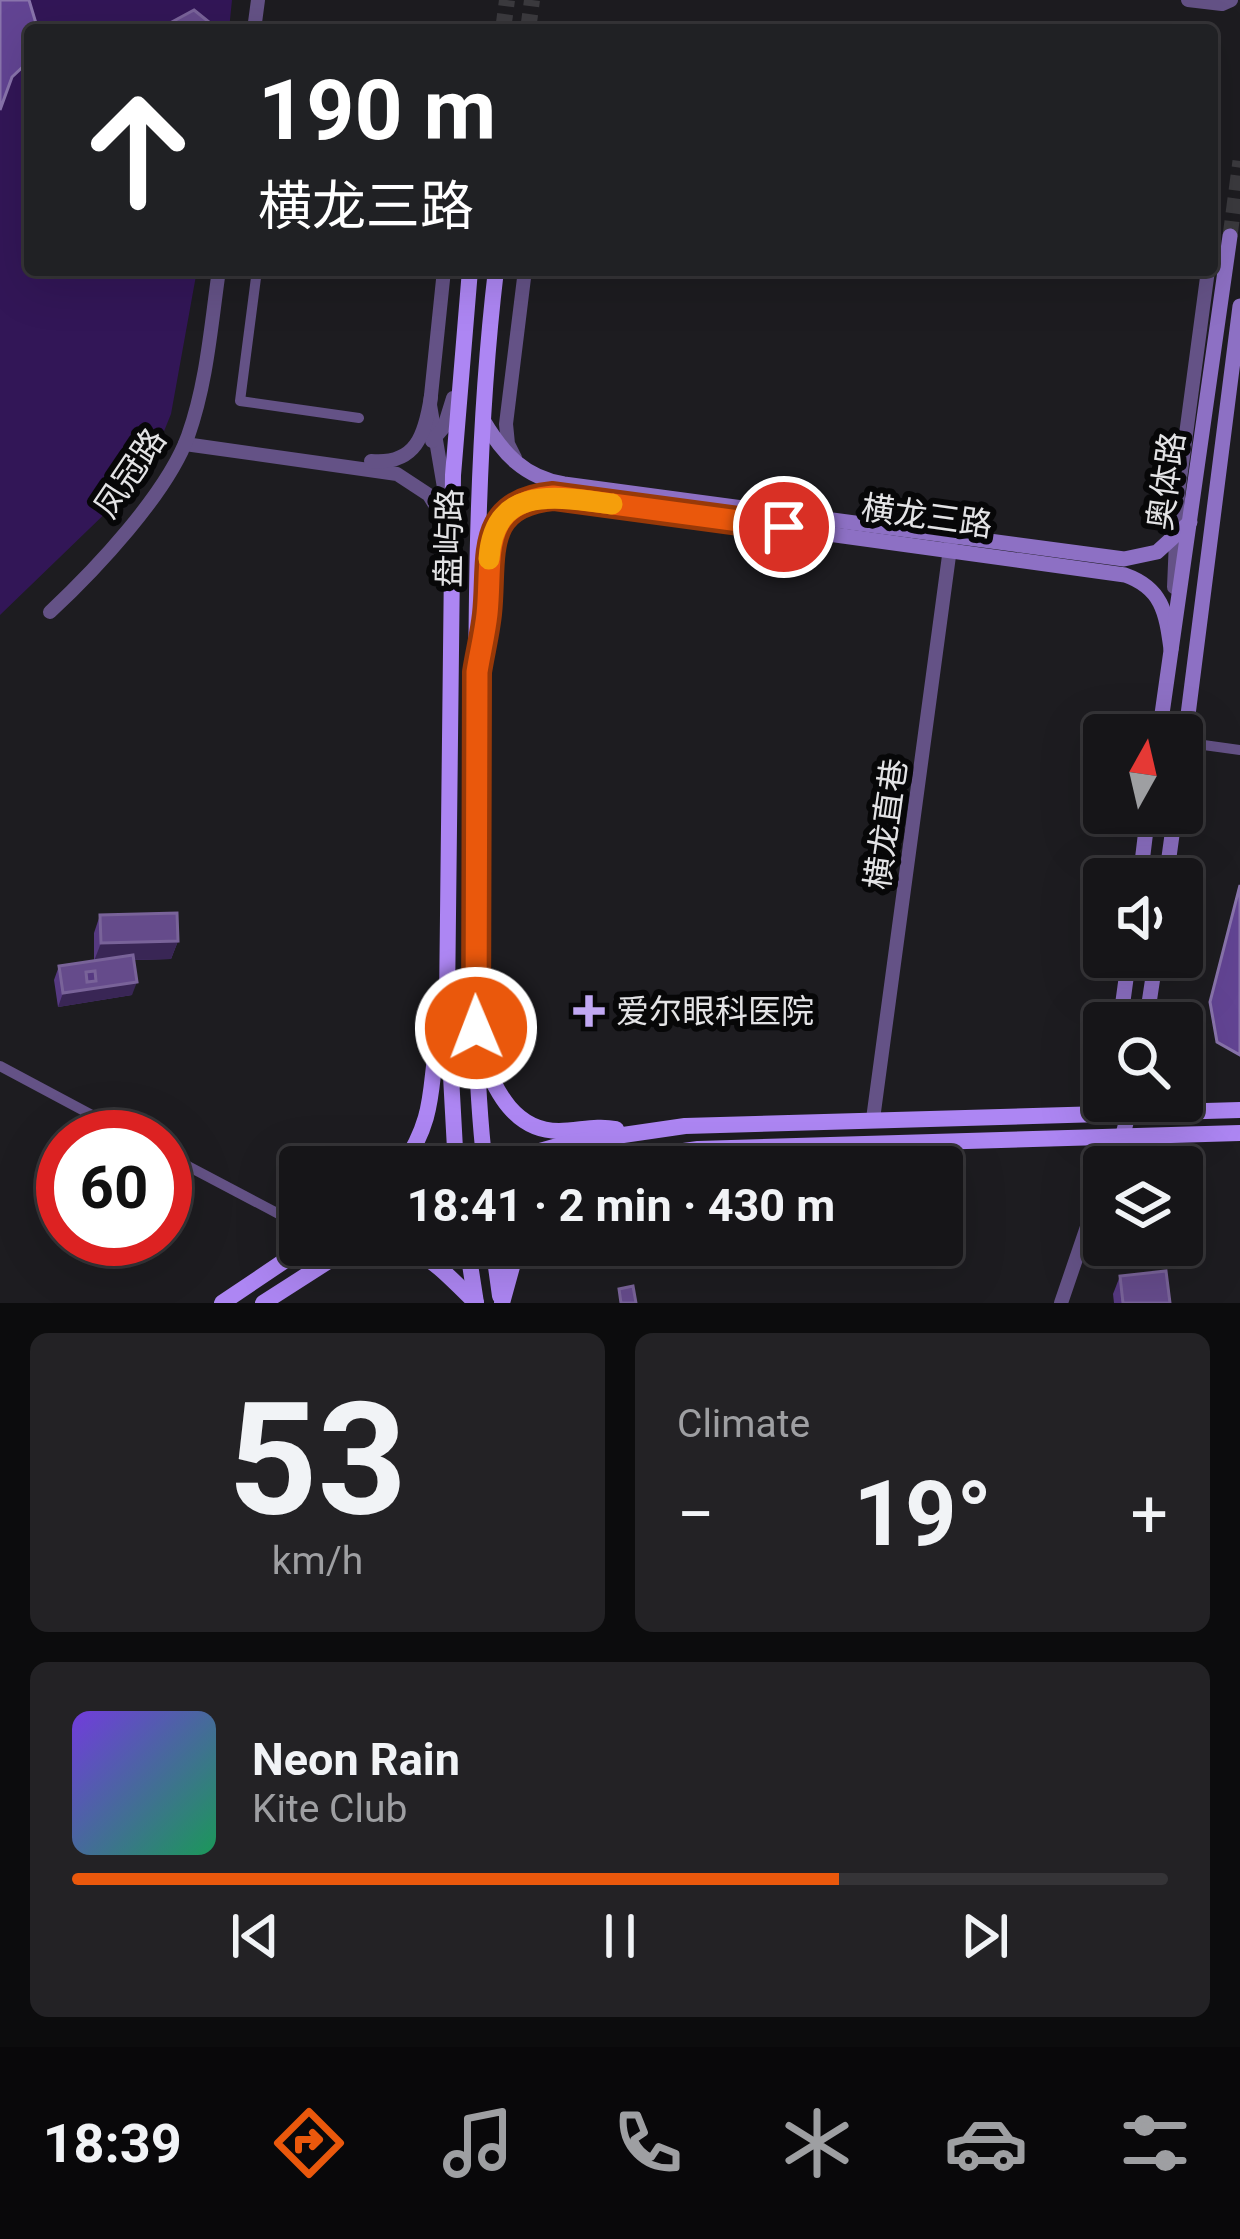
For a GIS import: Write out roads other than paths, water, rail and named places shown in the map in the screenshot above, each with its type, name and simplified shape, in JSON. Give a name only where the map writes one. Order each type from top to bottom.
[{"type":"main road","name":"奥体路","points":[[1162,714],[1230,236]]},
{"type":"main road","name":"盘屿路","points":[[455,1146],[448,1003],[452,534],[469,276]]},
{"type":"main road","name":"盘屿路","points":[[483,1146],[476,1042],[477,672],[483,420],[495,276]]},
{"type":"main road","name":"奥体路","points":[[1187,714],[1240,306]]},
{"type":"main road","points":[[483,420],[502,450],[526,471]]},
{"type":"main road","name":"横龙三路","points":[[526,471],[564,484],[1115,572],[1142,581],[1164,606],[1172,649]]},
{"type":"main road","name":"横龙三路","points":[[477,672],[493,533],[506,514],[530,500],[553,496],[1124,559],[1156,552],[1190,522]]},
{"type":"main road","points":[[413,1146],[431,1111],[435,1047],[448,1003]]},
{"type":"main road","points":[[476,1042],[503,1103],[516,1115],[549,1130],[596,1126],[634,1132]]},
{"type":"main road","points":[[558,1146],[634,1132],[1083,1108]]},
{"type":"main road","points":[[1203,1109],[1240,1111]]},
{"type":"main road","points":[[1112,1122],[1114,1135]]},
{"type":"main road","points":[[1112,1146],[1122,1122]]},
{"type":"main road","points":[[754,1146],[1240,1133]]},
{"type":"main road","points":[[222,1303],[279,1265]]},
{"type":"main road","points":[[263,1303],[321,1266]]},
{"type":"main road","points":[[441,1266],[476,1303]]},
{"type":"main road","points":[[470,1266],[476,1303]]},
{"type":"main road","points":[[496,1266],[502,1303]]},
{"type":"main road","points":[[502,1303],[512,1266]]},
{"type":"street","points":[[1188,0],[1222,4],[1231,0]]},
{"type":"street","name":"凤冠路","points":[[50,612],[131,523],[187,440],[200,396],[218,276]]},
{"type":"street","points":[[256,276],[240,401],[359,418]]},
{"type":"street","points":[[404,457],[424,429],[443,276]]},
{"type":"street","points":[[524,276],[506,424],[508,444],[526,471]]},
{"type":"street","points":[[1172,649],[1178,494],[1207,276]]},
{"type":"street","points":[[187,440],[379,462],[404,457],[435,438],[447,420],[462,364]]},
{"type":"street","points":[[430,396],[452,534]]},
{"type":"street","points":[[187,440],[397,474],[429,496],[452,534]]},
{"type":"street","name":"横龙直巷","points":[[873,1119],[951,543]]},
{"type":"street","points":[[1203,745],[1240,750]]},
{"type":"street","points":[[0,1066],[82,1110]]},
{"type":"street","points":[[192,1168],[279,1214]]},
{"type":"street","points":[[1061,1303],[1083,1239]]},
{"type":"tunnel","points":[[504,24],[507,0]]},
{"type":"tunnel","points":[[529,24],[532,0]]},
{"type":"tunnel","points":[[1230,236],[1240,161]]},
{"type":"place","name":"爱尔眼科医院","points":[[589,1011]]}]
